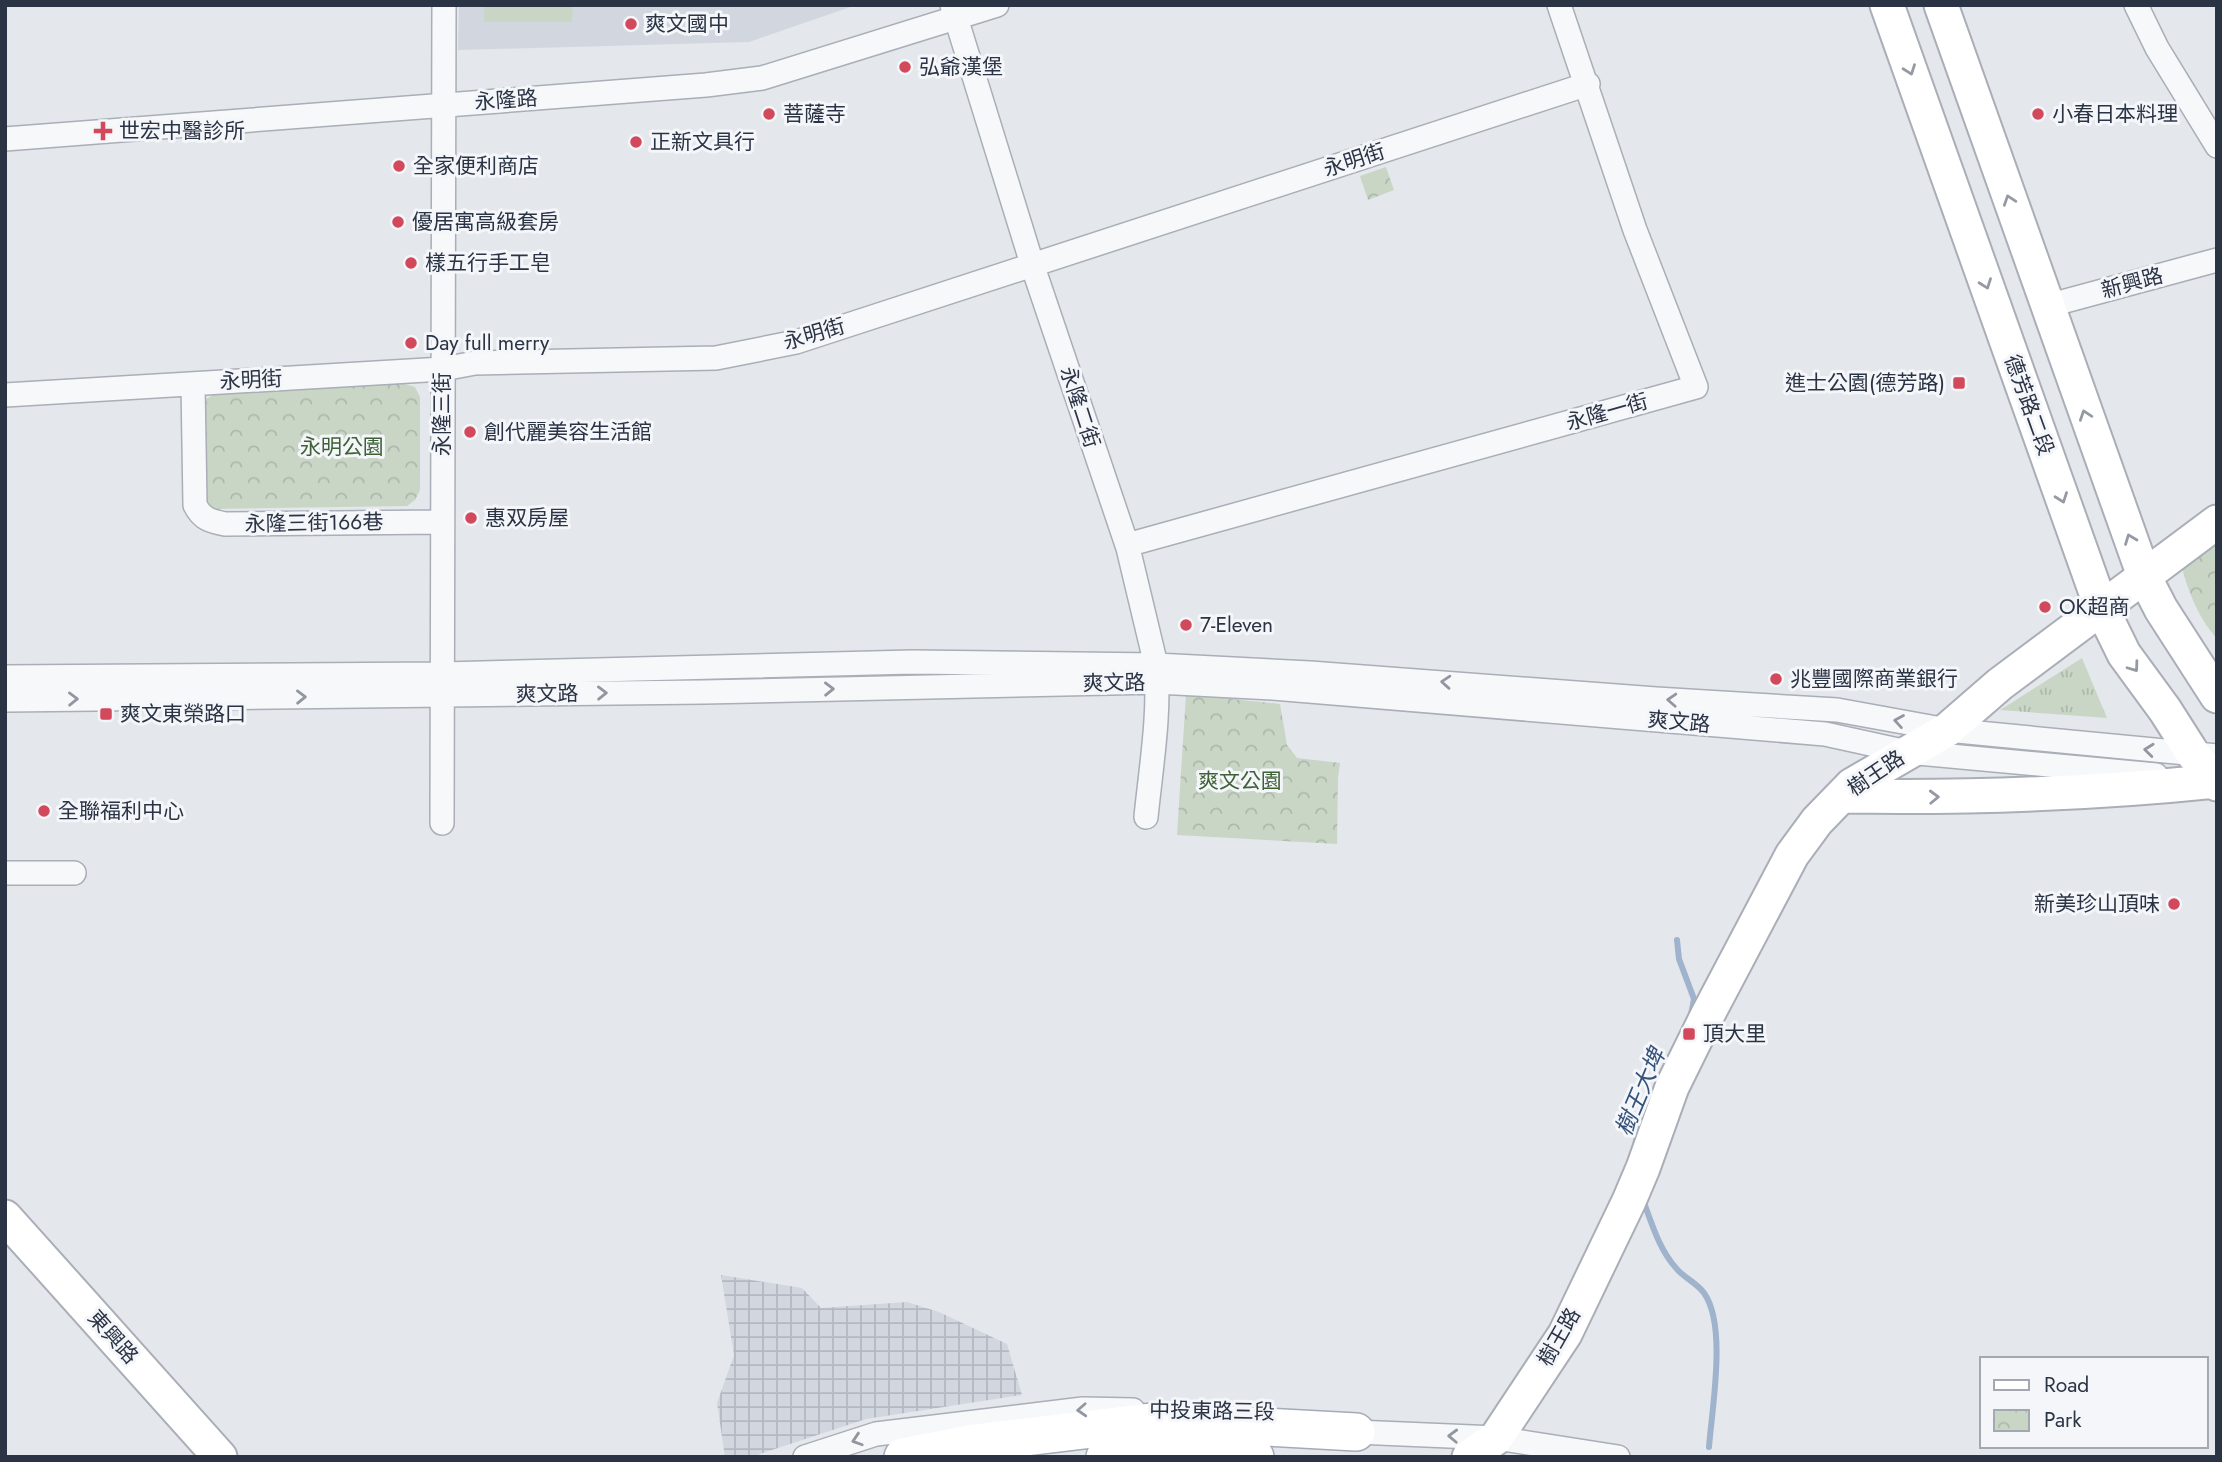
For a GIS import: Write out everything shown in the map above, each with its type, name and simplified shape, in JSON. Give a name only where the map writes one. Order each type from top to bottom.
[{"type":"main road","points":[[903,1457],[975,1443],[1159,1421],[1356,1432]]},
{"type":"main road","points":[[1105,1457],[1255,1457]]},
{"type":"street","name":"永隆三街","points":[[442,823],[444,5]]},
{"type":"street","name":"永隆路","points":[[5,138],[694,86],[762,78],[954,11],[997,5]]},
{"type":"street","name":"永隆一街","points":[[1127,545],[1696,387],[1632,220],[1559,5]]},
{"type":"street","name":"德芳路二段","points":[[1887,5],[2101,607],[2124,654],[2212,771]]},
{"type":"street","points":[[1941,5],[2144,576],[2161,609],[2217,696]]},
{"type":"street","points":[[2136,5],[2157,48],[2217,146]]},
{"type":"street","name":"永隆二街","points":[[954,11],[1032,267],[1127,545],[1156,673],[1157,713],[1146,817]]},
{"type":"street","name":"永明街","points":[[5,395],[443,369],[475,363],[716,358],[796,342],[1588,85]]},
{"type":"street","name":"新興路","points":[[2047,306],[2217,260]]},
{"type":"street","name":"永隆三街166巷","points":[[193,383],[195,505],[200,515],[208,520],[225,524],[442,522]]},
{"type":"street","name":"樹王路","points":[[1469,1457],[1496,1438],[1564,1334],[1629,1202],[1672,1087],[1759,915],[1792,855],[1817,821],[1852,785],[1947,730],[2000,684],[2217,522]]},
{"type":"street","name":"爽文路","points":[[5,700],[444,685],[912,662],[1156,673],[1310,673],[1837,710],[2212,771]]},
{"type":"street","name":"爽文路","points":[[1156,673],[1287,689],[1825,734],[1907,752],[2212,771]]},
{"type":"street","name":"爽文路","points":[[5,677],[444,685]]},
{"type":"street","points":[[1842,796],[1914,797],[2119,791],[2212,771]]},
{"type":"street","points":[[5,873],[74,873]]},
{"type":"street","name":"東興路","points":[[5,1217],[220,1457]]},
{"type":"street","name":"中投東路三段","points":[[805,1457],[876,1434],[1083,1409],[1307,1412],[1356,1432],[1496,1438],[1618,1457]]},
{"type":"shaded area","name":"爽文國中","points":[[459,5],[856,5],[749,42],[458,50]]},
{"type":"shaded area","points":[[721,1275],[802,1288],[821,1308],[907,1302],[939,1312],[1007,1344],[1022,1395],[866,1419],[751,1457],[725,1457],[717,1403],[734,1355]]},
{"type":"green space","points":[[484,5],[573,5],[572,22],[484,22]]},
{"type":"green space","points":[[1386,167],[1394,190],[1368,200],[1360,176]]},
{"type":"green space","name":"永明公園","points":[[402,383],[415,387],[420,397],[420,490],[415,500],[407,506],[212,509],[203,501],[201,409],[205,400],[214,394]]},
{"type":"green space","points":[[2217,529],[2217,638],[2203,621],[2193,600],[2179,555]]},
{"type":"green space","points":[[2082,658],[2107,718],[2000,710]]},
{"type":"green space","name":"爽文公園","points":[[1186,694],[1280,704],[1287,745],[1297,758],[1340,763],[1337,844],[1177,835]]},
{"type":"waterway","name":"樹王大埤","points":[[1677,940],[1679,959],[1694,999],[1691,1015]]},
{"type":"waterway","name":"樹王大埤","points":[[1635,1146],[1645,1114]]},
{"type":"waterway","name":"樹王大埤","points":[[1643,1200],[1656,1236],[1670,1261],[1679,1272],[1701,1289],[1711,1307],[1715,1325],[1716,1367],[1709,1447]]},
{"type":"place","name":"爽文國中","points":[[631,24]]},
{"type":"place","name":"弘爺漢堡","points":[[905,67]]},
{"type":"place","name":"菩薩寺","points":[[769,114]]},
{"type":"place","name":"小春日本料理","points":[[2038,114]]},
{"type":"place","name":"世宏中醫診所","points":[[103,131]]},
{"type":"place","name":"正新文具行","points":[[636,142]]},
{"type":"place","name":"全家便利商店","points":[[399,166]]},
{"type":"place","name":"優居寓高級套房","points":[[398,222]]},
{"type":"place","name":"樣五行手工皂","points":[[411,263]]},
{"type":"place","name":"Day full merry","points":[[411,343]]},
{"type":"place","name":"進士公園(德芳路)","points":[[1959,383]]},
{"type":"place","name":"創代麗美容生活館","points":[[470,432]]},
{"type":"place","name":"惠双房屋","points":[[471,518]]},
{"type":"place","name":"OK超商","points":[[2045,607]]},
{"type":"place","name":"7-Eleven","points":[[1186,625]]},
{"type":"place","name":"兆豐國際商業銀行","points":[[1776,679]]},
{"type":"place","name":"爽文東榮路口","points":[[106,714]]},
{"type":"place","name":"全聯福利中心","points":[[44,811]]},
{"type":"place","name":"新美珍山頂味","points":[[2174,904]]},
{"type":"place","name":"頂大里","points":[[1689,1034]]}]
